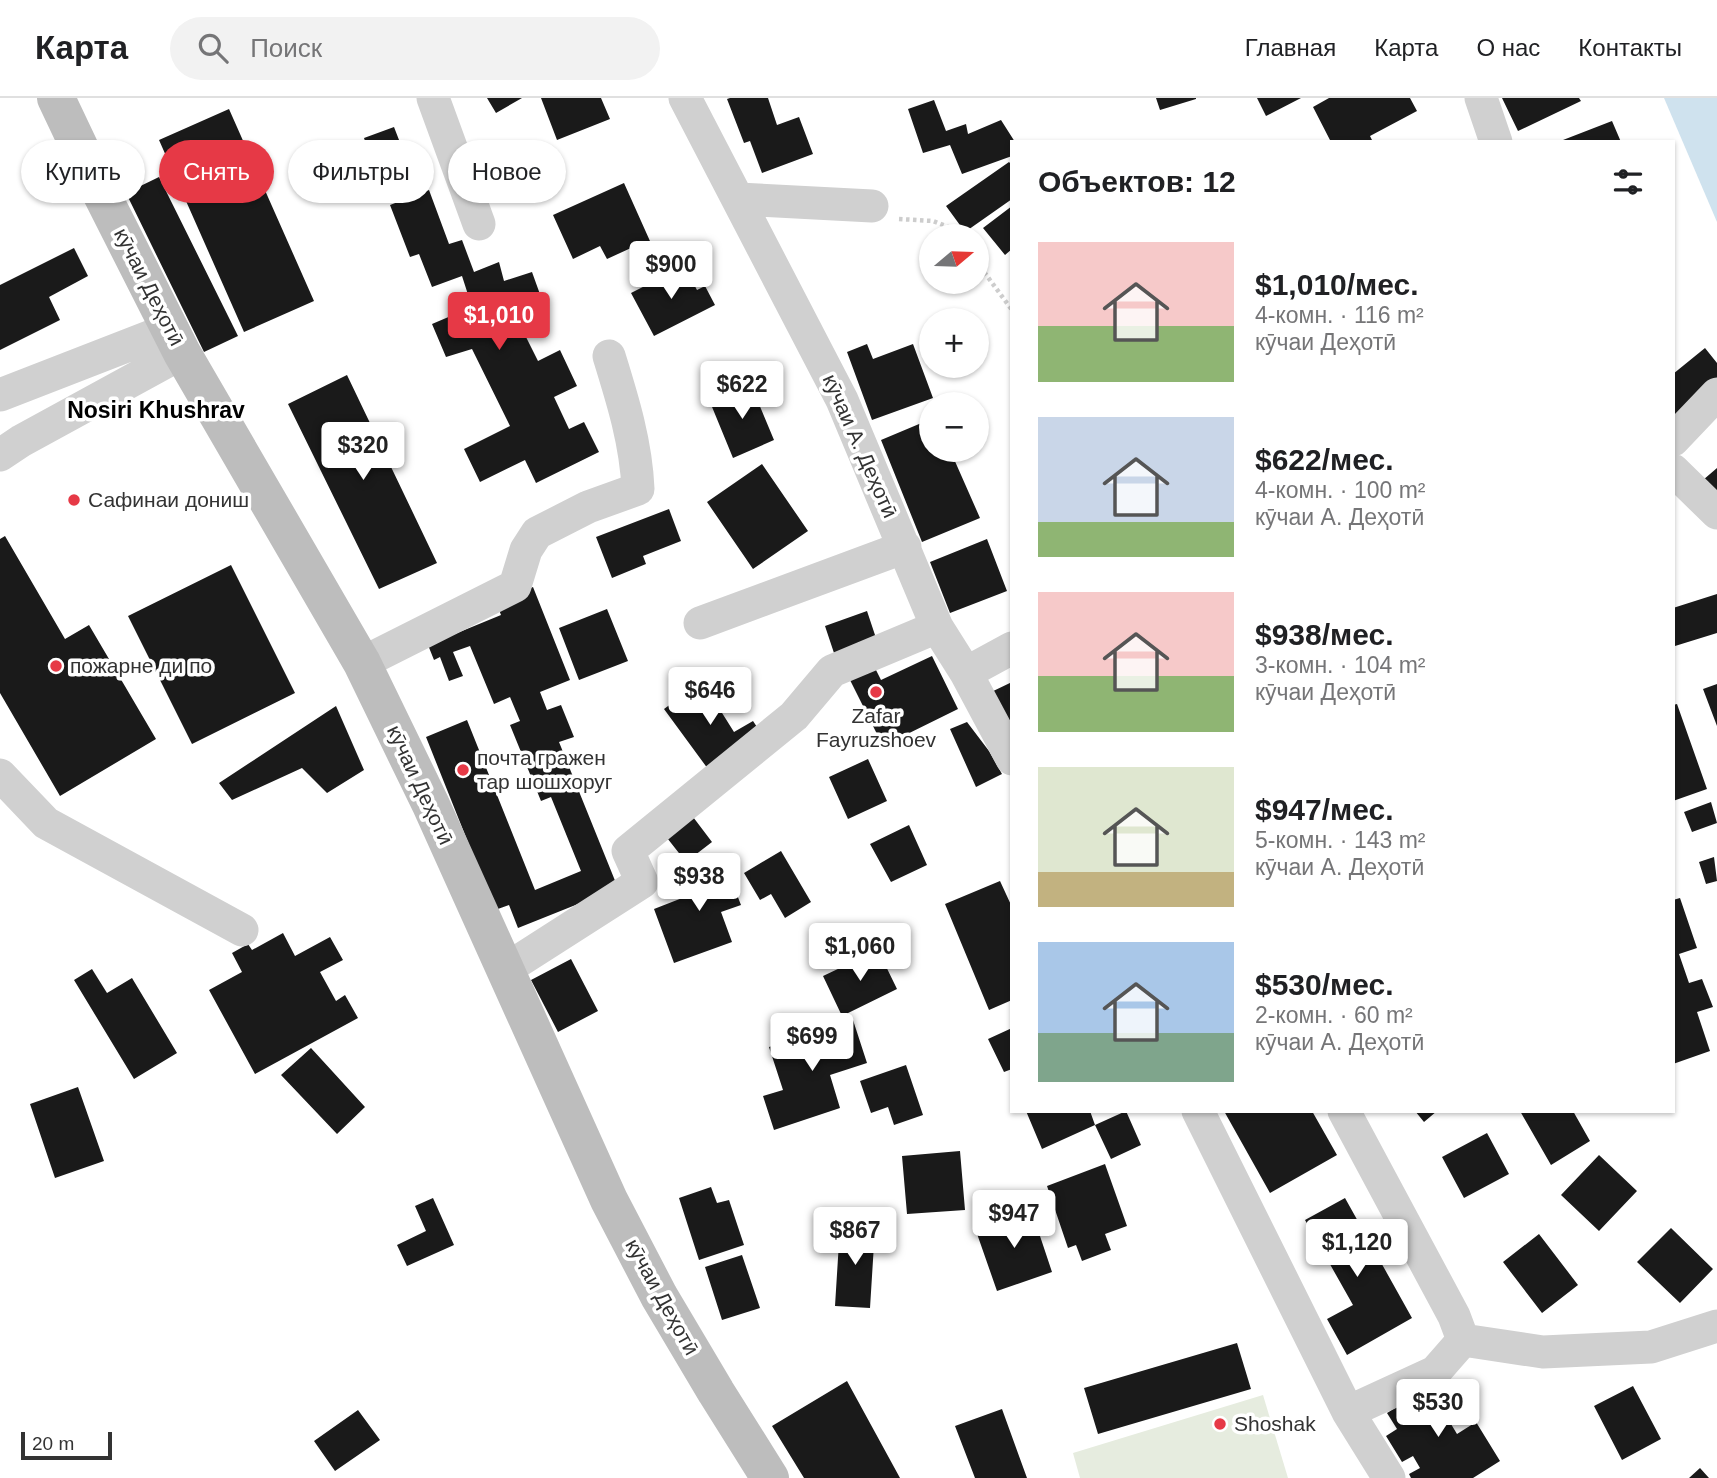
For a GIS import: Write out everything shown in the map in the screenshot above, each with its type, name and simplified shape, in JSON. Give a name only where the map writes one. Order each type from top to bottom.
[{"type":"main road","name":"кӯчаи Деҳотӣ","points":[[56,98],[176,341],[362,663],[506,969],[608,1200],[687,1344],[770,1478]]},
{"type":"street","points":[[433,98],[479,225]]},
{"type":"street","name":"кӯчаи А. Деҳотӣ","points":[[685,98],[842,400],[937,627],[966,673],[1010,755]]},
{"type":"street","points":[[1481,98],[1495,140]]},
{"type":"street","points":[[738,199],[872,206]]},
{"type":"street","points":[[0,395],[176,341]]},
{"type":"street","points":[[0,455],[176,341]]},
{"type":"street","points":[[362,663],[515,586],[526,551],[537,533],[588,507],[638,489],[629,422],[609,356]]},
{"type":"street","points":[[1675,438],[1717,394]]},
{"type":"street","points":[[1675,472],[1717,513]]},
{"type":"street","points":[[700,623],[905,547]]},
{"type":"street","points":[[506,969],[642,882],[628,851],[794,716],[832,671],[937,627]]},
{"type":"street","points":[[966,673],[1010,650]]},
{"type":"street","points":[[0,775],[46,823],[242,930]]},
{"type":"street","points":[[1199,1113],[1348,1412],[1389,1478]]},
{"type":"street","points":[[1345,1113],[1454,1316],[1463,1340]]},
{"type":"street","points":[[1463,1340],[1543,1352],[1651,1348],[1717,1326]]},
{"type":"street","points":[[1348,1412],[1435,1372],[1463,1340]]},
{"type":"path","points":[[872,206],[884,216],[941,224]]},
{"type":"path","points":[[989,279],[1010,307]]},
{"type":"shaded area","name":"Shoshak","points":[[1263,1395],[1288,1478],[1080,1478],[1073,1453]]},
{"type":"water","points":[[1664,98],[1717,98],[1717,222]]},
{"type":"building","points":[[487,98],[522,98],[496,113]]},
{"type":"building","points":[[541,98],[601,98],[610,119],[557,140]]},
{"type":"building","points":[[768,98],[777,125],[799,117],[813,154],[762,173],[750,141],[744,143],[727,99]]},
{"type":"building","points":[[1156,98],[1196,98],[1196,99],[1160,110]]},
{"type":"building","points":[[1257,98],[1301,98],[1266,116]]},
{"type":"building","points":[[1329,98],[1410,98],[1417,111],[1370,136],[1372,140],[1330,140],[1313,107]]},
{"type":"building","points":[[1502,98],[1579,98],[1581,101],[1518,131]]},
{"type":"building","points":[[934,100],[946,131],[966,124],[968,134],[1001,120],[1014,140],[1010,140],[1010,157],[962,174],[950,145],[923,153],[908,109]]},
{"type":"building","points":[[229,109],[243,140],[159,140]]},
{"type":"building","points":[[1612,121],[1620,140],[1563,140]]},
{"type":"building","points":[[394,127],[399,140],[365,140]]},
{"type":"building","points":[[1009,162],[1010,200],[976,224],[959,224],[946,206]]},
{"type":"building","points":[[159,177],[159,203],[172,203],[238,336],[204,352],[131,203],[145,203],[145,184]]},
{"type":"building","points":[[624,183],[658,259],[639,267],[631,248],[607,259],[600,246],[573,259],[553,215]]},
{"type":"building","points":[[187,203],[271,203],[314,301],[244,332]]},
{"type":"building","points":[[434,203],[449,244],[462,240],[474,272],[499,262],[504,281],[532,272],[546,311],[520,325],[538,361],[560,350],[577,386],[554,397],[569,429],[584,422],[599,452],[536,483],[525,460],[480,482],[464,449],[510,426],[472,349],[446,357],[432,324],[472,307],[462,276],[432,287],[419,254],[410,257],[390,205]]},
{"type":"building","points":[[1010,208],[1010,251],[1005,255],[989,235],[988,224]]},
{"type":"building","points":[[74,248],[88,276],[49,297],[60,320],[0,350],[0,285]]},
{"type":"building","points":[[684,266],[697,290],[705,286],[715,305],[654,336],[631,293]]},
{"type":"building","points":[[867,344],[873,359],[913,344],[919,360],[919,378],[926,378],[931,392],[919,392],[919,403],[872,420],[847,352]]},
{"type":"building","points":[[1705,348],[1717,363],[1717,389],[1675,418],[1675,372]]},
{"type":"building","points":[[347,375],[437,563],[379,589],[288,404]]},
{"type":"building","points":[[751,385],[774,440],[733,458],[710,402]]},
{"type":"building","points":[[919,424],[919,462],[955,462],[980,518],[922,542],[881,440]]},
{"type":"building","points":[[762,464],[808,531],[753,569],[707,502]]},
{"type":"building","points":[[1717,468],[1717,496],[1703,480]]},
{"type":"building","points":[[669,509],[681,541],[643,556],[646,564],[612,578],[596,537]]},
{"type":"building","name":"пожарне ди по","points":[[5,536],[65,639],[89,625],[156,739],[60,796],[0,693],[0,539]]},
{"type":"building","points":[[987,539],[1007,591],[950,613],[930,562]]},
{"type":"building","points":[[231,565],[295,693],[192,744],[128,616]]},
{"type":"building","name":"почта гражен тар шошхоруг","points":[[533,587],[570,680],[540,692],[547,710],[561,705],[574,737],[559,742],[618,888],[518,928],[509,905],[495,910],[426,737],[467,720],[535,890],[581,871],[551,797],[541,801],[510,725],[520,721],[510,697],[494,704],[470,646],[453,652],[463,676],[449,681],[440,657],[434,660],[428,645],[501,615],[496,602]]},
{"type":"building","points":[[1717,594],[1717,633],[1675,646],[1675,607]]},
{"type":"building","points":[[607,609],[628,661],[579,680],[559,628]]},
{"type":"building","points":[[867,611],[876,638],[834,653],[825,626]]},
{"type":"building","points":[[932,656],[958,709],[883,746],[845,670],[870,658],[881,680]]},
{"type":"building","points":[[702,681],[734,732],[753,721],[765,739],[708,769],[664,709]]},
{"type":"building","points":[[1010,683],[1010,743],[987,694]]},
{"type":"building","points":[[1717,684],[1717,726],[1703,689]]},
{"type":"building","points":[[1675,704],[1707,789],[1675,800]]},
{"type":"building","points":[[336,706],[364,770],[327,793],[302,768],[232,800],[219,783]]},
{"type":"building","points":[[967,722],[1002,774],[976,787],[950,729]]},
{"type":"building","points":[[868,759],[887,801],[848,819],[829,777]]},
{"type":"building","points":[[1711,802],[1717,823],[1692,832],[1684,812]]},
{"type":"building","points":[[687,809],[712,842],[686,862],[660,829]]},
{"type":"building","points":[[909,825],[927,865],[891,882],[870,844]]},
{"type":"building","points":[[781,851],[811,902],[785,918],[771,894],[760,900],[744,873]]},
{"type":"building","points":[[1714,857],[1717,881],[1706,884],[1699,862]]},
{"type":"building","points":[[699,859],[703,870],[724,862],[741,905],[721,912],[732,942],[674,963],[654,909],[695,893],[684,865]]},
{"type":"building","points":[[1000,881],[1010,903],[1010,1001],[989,1010],[945,904]]},
{"type":"building","points":[[1680,898],[1697,948],[1679,954],[1689,983],[1702,979],[1713,1007],[1697,1012],[1710,1051],[1675,1063],[1675,899]]},
{"type":"building","points":[[283,933],[295,956],[330,937],[343,960],[320,972],[336,1001],[345,995],[358,1018],[255,1074],[209,990],[242,972],[232,953],[248,944],[252,950]]},
{"type":"building","points":[[878,950],[897,989],[842,1016],[823,976]]},
{"type":"building","points":[[571,959],[598,1011],[558,1032],[531,980]]},
{"type":"building","points":[[92,969],[107,993],[132,978],[177,1053],[134,1079],[74,980]]},
{"type":"building","points":[[853,1020],[867,1063],[830,1075],[840,1108],[774,1130],[763,1096],[783,1090],[769,1047]]},
{"type":"building","points":[[1010,1029],[1010,1070],[1004,1072],[988,1039]]},
{"type":"building","points":[[311,1048],[365,1107],[337,1134],[281,1075]]},
{"type":"building","points":[[906,1065],[923,1115],[894,1125],[888,1107],[871,1113],[860,1081]]},
{"type":"building","points":[[78,1087],[104,1161],[55,1178],[30,1104]]},
{"type":"building","points":[[1027,1113],[1091,1113],[1095,1125],[1042,1149]]},
{"type":"building","points":[[1127,1113],[1141,1145],[1111,1159],[1095,1125]]},
{"type":"building","points":[[1225,1113],[1313,1113],[1337,1155],[1270,1193]]},
{"type":"building","points":[[1417,1113],[1435,1113],[1424,1122]]},
{"type":"building","points":[[1521,1113],[1574,1113],[1590,1141],[1551,1165]]},
{"type":"building","points":[[1487,1133],[1509,1174],[1464,1198],[1442,1157]]},
{"type":"building","points":[[960,1151],[965,1210],[907,1214],[902,1156]]},
{"type":"building","points":[[1599,1155],[1637,1191],[1599,1231],[1561,1195]]},
{"type":"building","points":[[1105,1164],[1127,1226],[1105,1234],[1111,1250],[1082,1261],[1076,1245],[1068,1248],[1047,1186]]},
{"type":"building","points":[[711,1187],[717,1203],[729,1200],[744,1245],[699,1260],[679,1198]]},
{"type":"building","points":[[433,1198],[454,1245],[407,1266],[397,1245],[426,1231],[415,1206]]},
{"type":"building","points":[[1345,1198],[1412,1318],[1347,1355],[1327,1319],[1353,1305],[1305,1220]]},
{"type":"building","points":[[1031,1209],[1052,1272],[997,1291],[975,1228]]},
{"type":"building","points":[[840,1226],[875,1228],[870,1308],[835,1306]]},
{"type":"building","points":[[1671,1228],[1713,1269],[1680,1303],[1637,1262]]},
{"type":"building","points":[[1539,1234],[1578,1285],[1542,1313],[1503,1262]]},
{"type":"building","points":[[742,1255],[760,1308],[722,1320],[705,1267]]},
{"type":"building","points":[[1237,1343],[1251,1389],[1098,1434],[1084,1388]]},
{"type":"building","points":[[847,1381],[900,1478],[804,1478],[772,1426]]},
{"type":"building","points":[[1439,1381],[1455,1407],[1445,1414],[1457,1434],[1476,1422],[1500,1461],[1473,1478],[1411,1478],[1409,1474],[1420,1468],[1413,1456],[1402,1462],[1386,1436],[1397,1429],[1387,1413]]},
{"type":"building","points":[[1633,1386],[1661,1439],[1622,1460],[1594,1406]]},
{"type":"building","points":[[1002,1409],[1027,1478],[975,1478],[955,1426]]},
{"type":"building","points":[[358,1410],[380,1440],[335,1471],[314,1441]]},
{"type":"building","points":[[1700,1468],[1709,1478],[1689,1478]]},
{"type":"place","name":"Сафинаи дониш","points":[[74,500]]},
{"type":"place","name":"пожарне ди по","points":[[56,666]]},
{"type":"place","name":"Zafar Fayruzshoev","points":[[876,692]]},
{"type":"place","name":"почта гражен тар шошхоруг","points":[[463,770]]},
{"type":"place","name":"Shoshak","points":[[1220,1424]]},
{"type":"district","name":"Nosiri Khushrav","points":[[156,410]]}]
